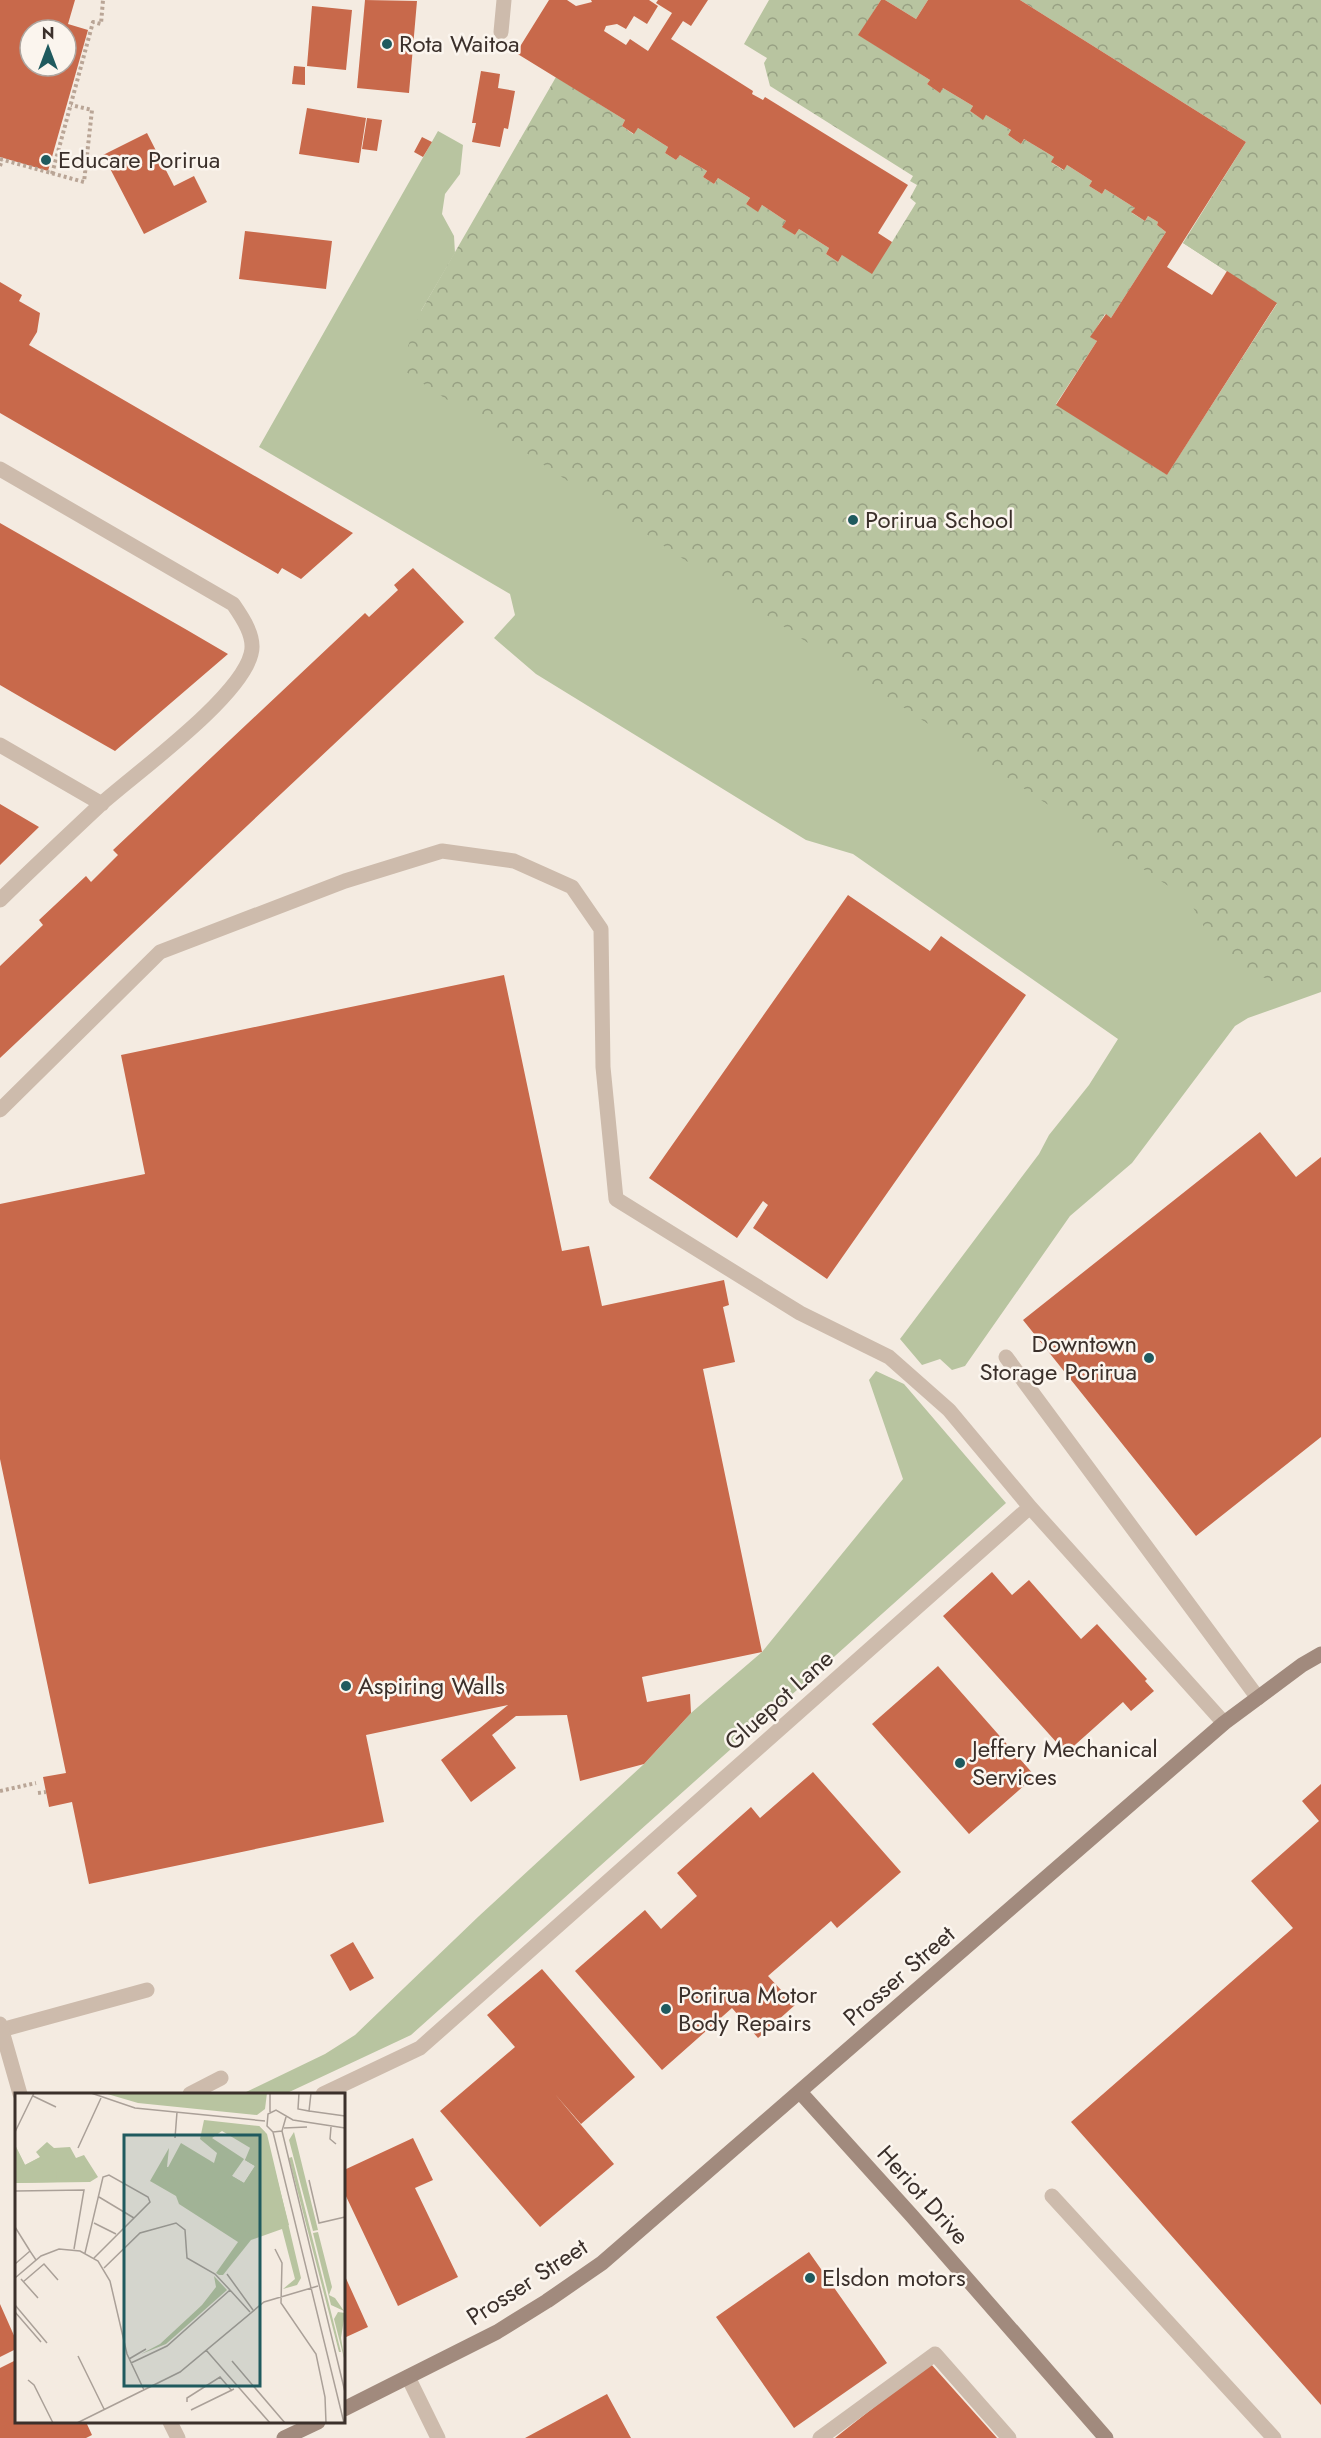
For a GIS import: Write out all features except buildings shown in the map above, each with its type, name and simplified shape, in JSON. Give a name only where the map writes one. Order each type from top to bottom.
[{"type":"main road","name":"Prosser Street","points":[[345,2408],[497,2332],[602,2263],[1106,1823],[1224,1723],[1302,1665],[1321,1654]]},
{"type":"main road","name":"Heriot Drive","points":[[800,2092],[1106,2438]]},
{"type":"main road","points":[[284,2438],[314,2423]]},
{"type":"street","points":[[501,32],[504,0]]},
{"type":"street","points":[[0,469],[233,604],[247,625],[252,652],[238,682],[169,747],[102,804],[0,900]]},
{"type":"street","points":[[0,745],[102,804]]},
{"type":"street","points":[[0,1110],[160,952],[345,881],[442,851],[514,861],[572,887],[601,929],[603,1067],[616,1199],[800,1313],[888,1357],[949,1410],[1030,1507],[1224,1723]]},
{"type":"street","points":[[1006,1357],[1258,1698]]},
{"type":"street","name":"Gluepot Lane","points":[[325,2093],[420,2048],[1030,1507]]},
{"type":"street","points":[[20,2093],[1,2027],[147,1990]]},
{"type":"street","points":[[192,2093],[221,2078]]},
{"type":"street","points":[[1052,2196],[1274,2438]]},
{"type":"street","points":[[820,2438],[935,2354],[1009,2438]]},
{"type":"street","points":[[408,2377],[438,2438]]},
{"type":"street","points":[[171,2423],[178,2438]]},
{"type":"path","points":[[52,174],[93,22],[101,24],[103,0]]},
{"type":"path","points":[[0,166],[1,159],[84,182],[92,110],[71,105]]},
{"type":"path","points":[[0,1791],[36,1783]]},
{"type":"path","points":[[38,1793],[46,1792]]},
{"type":"green space","name":"Porirua School","points":[[769,0],[881,0],[859,35],[930,80],[927,84],[939,92],[943,88],[973,106],[970,111],[982,119],[986,115],[1011,130],[1008,135],[1021,144],[1024,139],[1054,157],[1052,163],[1063,170],[1067,165],[1092,181],[1089,186],[1102,194],[1105,189],[1135,208],[1132,213],[1145,221],[1148,216],[1158,222],[1157,225],[1166,232],[1111,318],[1105,314],[1091,337],[1097,341],[1056,404],[1167,475],[1277,304],[1183,243],[1246,142],[1020,0],[1321,0],[1321,976],[1271,991],[1265,978],[1250,973],[1228,958],[1211,938],[1189,900],[400,368],[421,311],[556,77],[625,120],[622,126],[633,134],[638,128],[668,147],[665,153],[676,160],[680,155],[707,171],[703,177],[714,184],[718,178],[750,198],[746,204],[758,211],[762,205],[786,221],[783,227],[795,235],[799,229],[829,248],[826,254],[838,262],[842,255],[892,242],[916,203],[910,198],[917,185],[910,181],[913,176],[770,86],[764,63],[767,58],[744,44]]},
{"type":"green space","points":[[885,0],[928,0],[916,19]]},
{"type":"green space","name":"Porirua School","points":[[438,131],[463,145],[460,174],[445,194],[442,214],[454,236],[455,253],[421,311],[1056,405],[1167,475],[1277,304],[1183,243],[1321,140],[1321,992],[1248,1018],[1235,1026],[1132,1163],[1070,1216],[965,1366],[952,1370],[940,1359],[922,1365],[900,1339],[1039,1154],[1049,1135],[1089,1085],[1118,1039],[853,854],[806,840],[536,674],[494,638],[515,615],[510,594],[259,447]]},
{"type":"green space","points":[[876,1371],[904,1384],[1006,1503],[411,2035],[287,2093],[244,2093],[325,2054],[355,2035],[479,1916],[644,1764],[691,1713],[762,1652],[903,1479],[869,1380]]},
{"type":"place","name":"Rota Waitoa","points":[[387,44]]},
{"type":"place","name":"Educare Porirua","points":[[46,160]]},
{"type":"place","name":"Porirua School","points":[[853,520]]},
{"type":"place","name":"Downtown Storage Porirua","points":[[1149,1358]]},
{"type":"place","name":"Aspiring Walls","points":[[346,1686]]},
{"type":"place","name":"Jeffery Mechanical Services","points":[[960,1763]]},
{"type":"place","name":"Porirua Motor Body Repairs","points":[[666,2009]]},
{"type":"place","name":"Elsdon motors","points":[[810,2278]]}]
